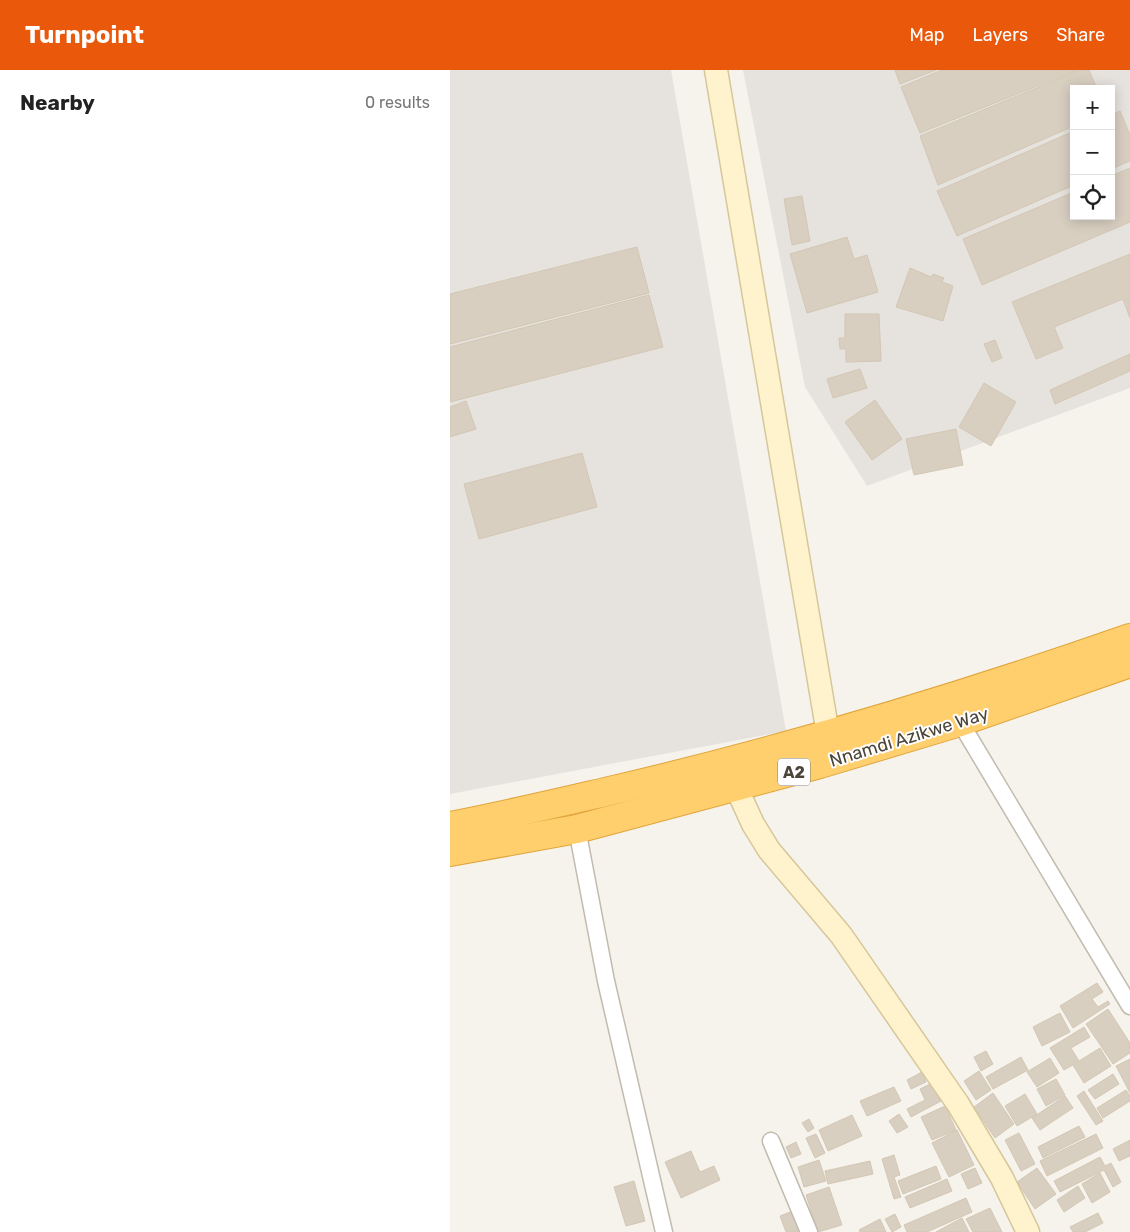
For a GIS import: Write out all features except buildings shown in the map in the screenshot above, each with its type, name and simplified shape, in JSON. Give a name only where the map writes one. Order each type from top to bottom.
[{"type":"highway","name":"Nnamdi Azikwe Way","points":[[450,826],[680,775],[828,734],[1010,679],[1130,638]]},
{"type":"highway","name":"Nnamdi Azikwe Way","points":[[450,852],[577,829],[820,764],[960,722],[1130,663]]},
{"type":"street","points":[[716,70],[828,734]]},
{"type":"street","points":[[960,722],[1130,1006]]},
{"type":"street","points":[[736,787],[753,824],[769,850],[841,934],[958,1104],[1002,1178],[1028,1232]]},
{"type":"street","points":[[577,829],[606,982],[664,1232]]},
{"type":"street","points":[[771,1141],[809,1232]]},
{"type":"shaded area","points":[[450,70],[671,70],[786,731],[450,794]]},
{"type":"shaded area","points":[[743,70],[1130,70],[1130,388],[867,486],[805,387]]}]
